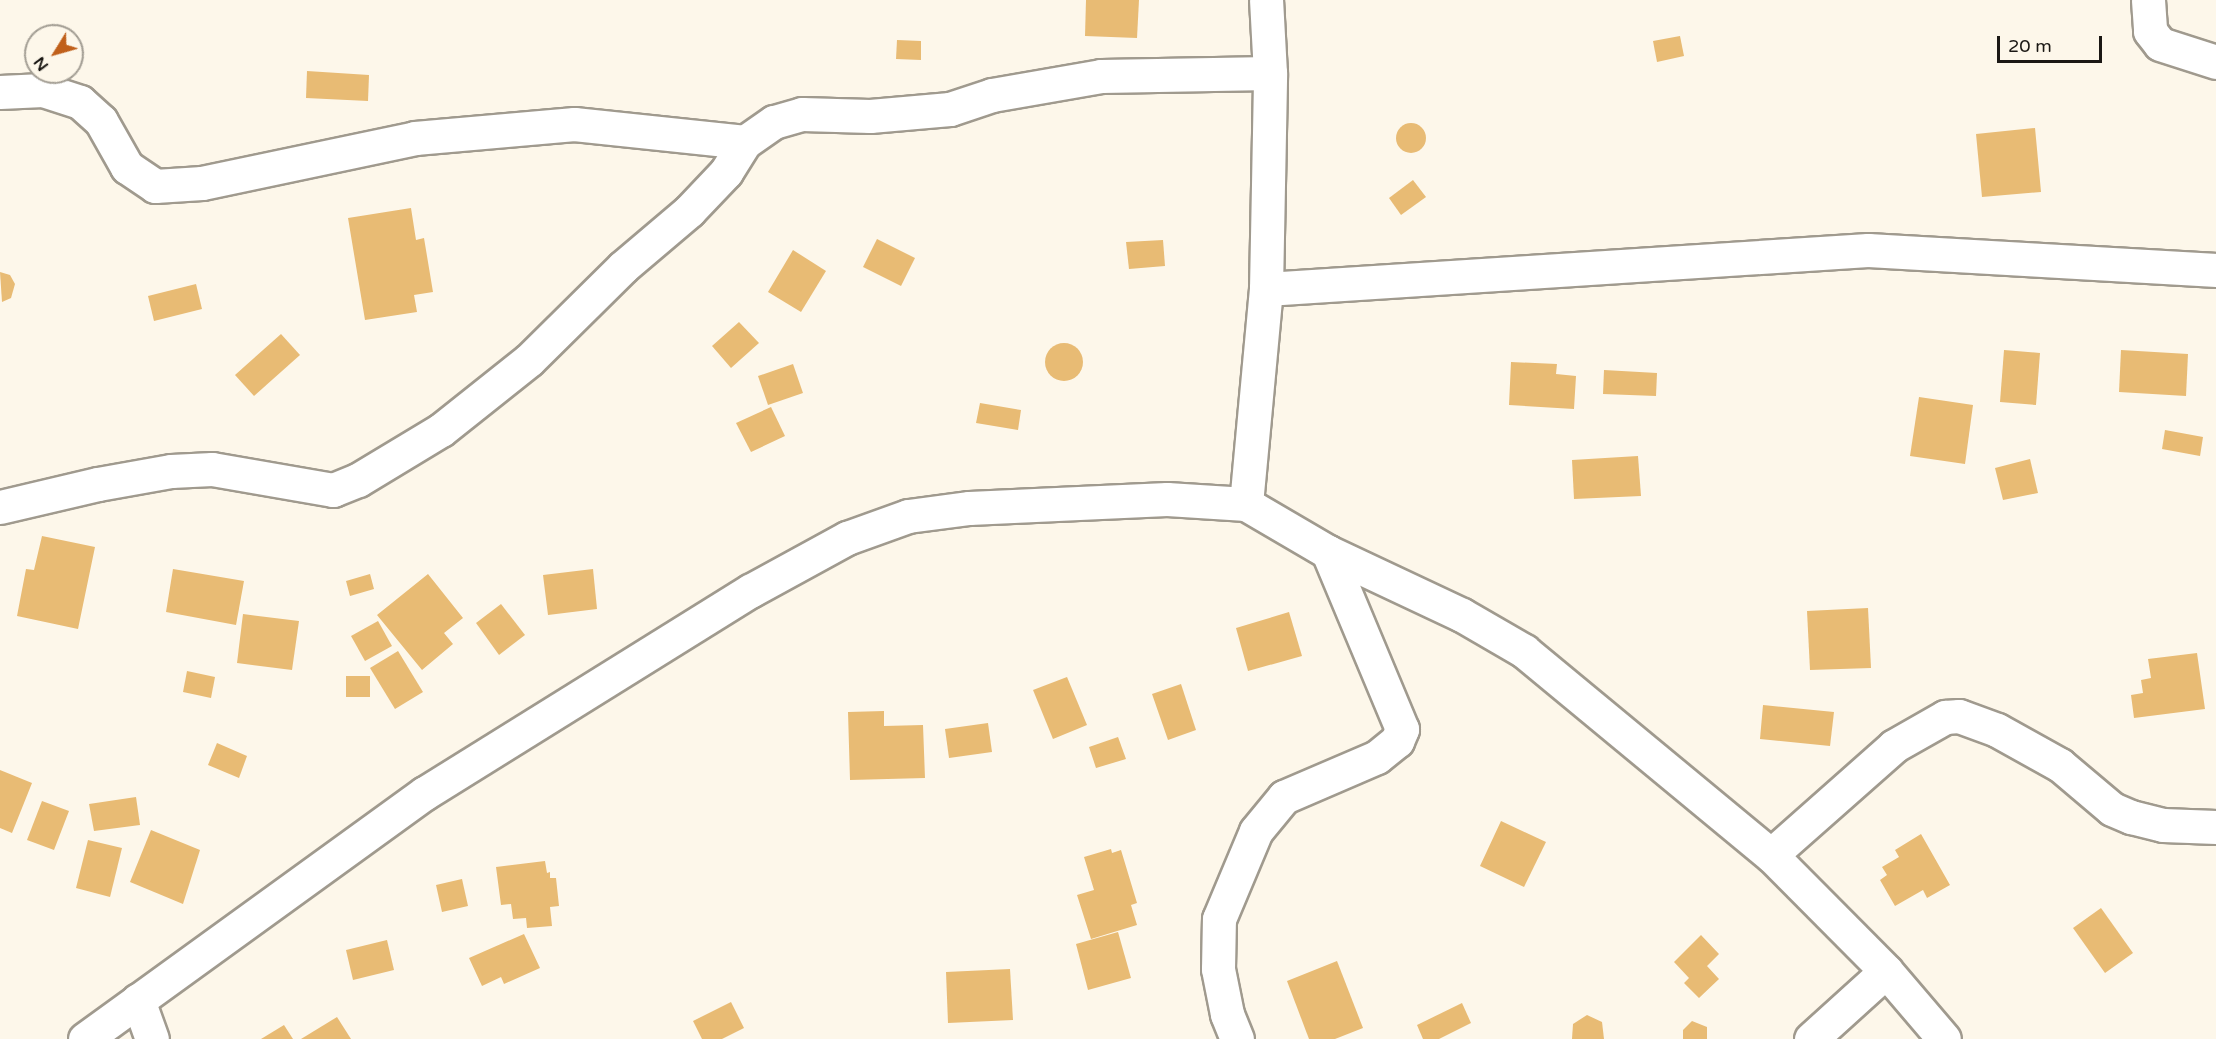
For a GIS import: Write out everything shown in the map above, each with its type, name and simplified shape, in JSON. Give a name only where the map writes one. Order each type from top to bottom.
[{"type":"street","points":[[1246,504],[1266,289],[1270,73],[1266,0]]},
{"type":"street","points":[[2148,0],[2150,31],[2160,44],[2216,62]]},
{"type":"street","points":[[0,507],[98,484],[171,471],[212,469],[333,490],[358,480],[441,430],[529,360],[623,267],[689,211],[726,172],[745,142],[774,122],[802,114],[870,116],[950,109],[1012,91],[1101,76],[1270,73]]},
{"type":"street","points":[[0,92],[43,90],[80,102],[101,121],[127,166],[155,186],[202,183],[415,138],[574,124],[745,142]]},
{"type":"street","points":[[1266,289],[1868,250],[2216,270]]},
{"type":"street","points":[[85,1039],[425,793],[760,585],[847,538],[908,516],[969,508],[1167,499],[1246,504],[1328,552],[1462,615],[1524,651],[1771,855],[1886,971],[1944,1039]]},
{"type":"street","points":[[1237,1039],[1227,1014],[1218,969],[1219,919],[1256,831],[1284,797],[1377,757],[1397,741],[1402,729],[1328,552]]},
{"type":"street","points":[[1771,855],[1894,746],[1945,717],[1959,716],[1997,730],[2060,765],[2112,809],[2131,817],[2163,825],[2216,827]]},
{"type":"street","points":[[1810,1039],[1886,971]]},
{"type":"street","points":[[138,1000],[152,1039]]},
{"type":"building","points":[[1086,0],[1139,0],[1137,38],[1085,36]]},
{"type":"building","points":[[1680,36],[1684,56],[1657,62],[1653,41]]},
{"type":"building","points":[[897,40],[921,41],[921,60],[896,59]]},
{"type":"building","points":[[307,71],[369,75],[368,101],[306,98]]},
{"type":"building","points":[[1411,123],[1422,127],[1426,138],[1422,149],[1411,153],[1400,149],[1396,138],[1400,127]]},
{"type":"building","points":[[2035,128],[2041,192],[1982,197],[1976,134]]},
{"type":"building","points":[[1413,180],[1426,197],[1401,215],[1389,198]]},
{"type":"building","points":[[411,208],[416,240],[424,238],[433,292],[414,295],[417,312],[365,320],[348,218]]},
{"type":"building","points":[[877,239],[915,258],[901,286],[863,267]]},
{"type":"building","points":[[1163,240],[1165,266],[1129,269],[1126,242]]},
{"type":"building","points":[[793,250],[826,271],[801,312],[768,292]]},
{"type":"building","points":[[0,272],[10,275],[15,284],[11,298],[2,302]]},
{"type":"building","points":[[196,284],[202,309],[154,321],[148,296]]},
{"type":"building","points":[[739,322],[759,343],[731,368],[712,346]]},
{"type":"building","points":[[281,334],[300,355],[254,396],[235,375]]},
{"type":"building","points":[[1064,343],[1078,348],[1083,362],[1078,376],[1064,381],[1050,376],[1045,362],[1050,348]]},
{"type":"building","points":[[2004,350],[2040,353],[2036,405],[2000,402]]},
{"type":"building","points":[[2121,350],[2188,354],[2186,396],[2119,392]]},
{"type":"building","points":[[1511,362],[1557,364],[1556,374],[1576,376],[1574,409],[1509,405]]},
{"type":"building","points":[[793,364],[803,393],[768,405],[758,376]]},
{"type":"building","points":[[1604,370],[1657,373],[1656,396],[1603,394]]},
{"type":"building","points":[[1919,397],[1973,405],[1965,464],[1910,456]]},
{"type":"building","points":[[980,403],[1021,410],[1018,430],[976,423]]},
{"type":"building","points":[[771,407],[785,436],[751,452],[736,423]]},
{"type":"building","points":[[2165,430],[2203,437],[2200,456],[2162,449]]},
{"type":"building","points":[[1638,456],[1641,496],[1574,499],[1572,460]]},
{"type":"building","points":[[2030,459],[2038,493],[2003,500],[1995,468]]},
{"type":"building","points":[[42,536],[95,547],[78,629],[17,616],[26,569],[34,570]]},
{"type":"building","points":[[173,569],[244,581],[236,625],[166,612]]},
{"type":"building","points":[[593,569],[597,609],[548,615],[543,575]]},
{"type":"building","points":[[370,574],[374,589],[350,596],[346,581]]},
{"type":"building","points":[[428,574],[463,618],[444,633],[453,644],[422,670],[377,615]]},
{"type":"building","points":[[501,604],[525,635],[499,655],[476,623]]},
{"type":"building","points":[[1868,608],[1871,668],[1810,670],[1807,611]]},
{"type":"building","points":[[1289,612],[1302,656],[1248,671],[1236,628]]},
{"type":"building","points":[[243,614],[299,621],[292,670],[237,663]]},
{"type":"building","points":[[378,621],[392,646],[365,661],[351,636]]},
{"type":"building","points":[[398,651],[423,692],[395,709],[370,668]]},
{"type":"building","points":[[2197,653],[2205,709],[2134,718],[2131,695],[2143,693],[2141,680],[2151,678],[2148,659]]},
{"type":"building","points":[[187,671],[215,677],[211,698],[183,692]]},
{"type":"building","points":[[346,676],[370,676],[370,697],[346,697]]},
{"type":"building","points":[[1067,677],[1087,725],[1053,739],[1033,690]]},
{"type":"building","points":[[1181,684],[1196,730],[1168,740],[1152,694]]},
{"type":"building","points":[[1763,705],[1834,712],[1830,746],[1760,739]]},
{"type":"building","points":[[884,711],[884,726],[923,725],[925,778],[850,780],[848,712]]},
{"type":"building","points":[[988,723],[992,752],[949,758],[945,729]]},
{"type":"building","points":[[1118,737],[1126,759],[1096,768],[1089,747]]},
{"type":"building","points":[[217,743],[247,756],[239,778],[208,765]]},
{"type":"building","points":[[0,770],[32,783],[12,833],[0,828]]},
{"type":"building","points":[[136,797],[140,825],[94,831],[89,804]]},
{"type":"building","points":[[42,801],[69,811],[54,850],[27,840]]},
{"type":"building","points":[[1501,821],[1546,842],[1524,887],[1480,866]]},
{"type":"building","points":[[151,830],[200,850],[183,904],[130,882]]},
{"type":"building","points":[[1921,834],[1950,885],[1927,898],[1923,890],[1895,906],[1880,880],[1887,875],[1882,867],[1899,857],[1895,850]]},
{"type":"building","points":[[88,840],[122,848],[110,897],[76,888]]},
{"type":"building","points":[[1111,849],[1112,853],[1121,850],[1137,903],[1131,905],[1137,925],[1091,939],[1077,895],[1094,890],[1084,857]]},
{"type":"building","points":[[545,861],[550,878],[556,878],[559,906],[550,907],[552,926],[527,928],[526,918],[513,919],[511,904],[501,905],[496,867]]},
{"type":"building","points":[[462,879],[468,906],[442,912],[436,885]]},
{"type":"building","points":[[2101,908],[2133,953],[2105,973],[2073,928]]},
{"type":"building","points":[[1118,932],[1131,978],[1088,990],[1076,944]]},
{"type":"building","points":[[524,934],[540,968],[504,984],[501,977],[482,986],[469,958]]},
{"type":"building","points":[[1701,935],[1719,954],[1707,966],[1719,979],[1699,998],[1684,983],[1689,978],[1674,962]]},
{"type":"building","points":[[387,940],[394,970],[353,980],[346,950]]},
{"type":"building","points":[[1337,961],[1363,1028],[1335,1039],[1309,1039],[1287,981]]},
{"type":"building","points":[[1010,969],[1013,1020],[948,1023],[946,972]]},
{"type":"building","points":[[731,1002],[744,1028],[722,1039],[702,1039],[693,1021]]},
{"type":"building","points":[[1462,1003],[1471,1023],[1439,1039],[1423,1039],[1417,1025]]},
{"type":"building","points":[[1587,1015],[1602,1022],[1604,1039],[1572,1039],[1573,1024]]},
{"type":"building","points":[[337,1017],[351,1039],[301,1039]]},
{"type":"building","points":[[1692,1021],[1707,1027],[1707,1039],[1683,1039],[1683,1030]]},
{"type":"building","points":[[284,1025],[293,1039],[261,1039]]}]
